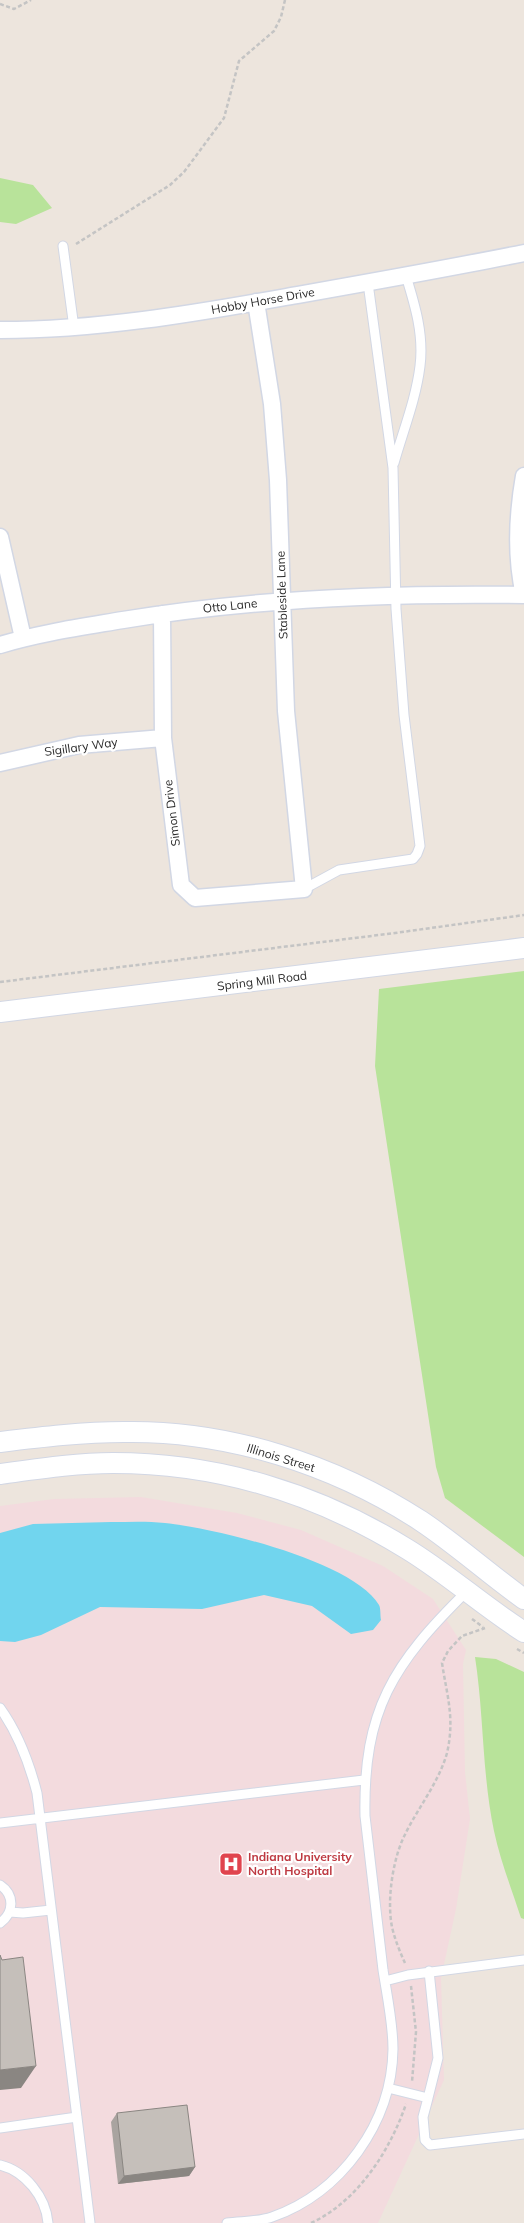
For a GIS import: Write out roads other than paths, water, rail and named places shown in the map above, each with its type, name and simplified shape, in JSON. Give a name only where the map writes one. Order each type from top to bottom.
[{"type":"street","name":"Hobby Horse Drive","points":[[0,330],[74,328],[124,323],[368,283],[524,253]]},
{"type":"street","name":"Stableside Lane","points":[[256,302],[272,404],[278,480],[286,711],[304,889]]},
{"type":"street","points":[[524,476],[517,530],[519,570],[524,595]]},
{"type":"street","points":[[0,536],[23,638]]},
{"type":"street","name":"Otto Lane","points":[[0,645],[23,638],[162,614],[282,600],[524,595]]},
{"type":"street","name":"Simon Drive","points":[[162,614],[163,738],[181,885],[195,898],[304,889]]},
{"type":"street","name":"Sigillary Way","points":[[0,763],[79,745],[163,738]]},
{"type":"street","name":"Spring Mill Road","points":[[0,1012],[524,948]]},
{"type":"street","name":"Illinois Street","points":[[0,1442],[125,1432],[172,1434],[238,1444],[294,1460],[364,1489],[422,1522],[524,1599]]},
{"type":"street","points":[[0,1474],[84,1464],[140,1464],[196,1469],[252,1480],[306,1498],[357,1520],[422,1558],[461,1597],[520,1640]]},
{"type":"lane","points":[[63,246],[74,328]]},
{"type":"lane","points":[[393,468],[420,366],[421,341],[417,311],[406,276]]},
{"type":"lane","points":[[304,889],[339,870],[413,859],[418,854],[420,846],[404,716],[396,597],[393,468],[368,283]]},
{"type":"lane","points":[[227,2223],[270,2218],[300,2206],[328,2185],[354,2158],[372,2130],[388,2088],[393,2049],[365,1816],[364,1780],[370,1735],[382,1700],[396,1673],[420,1640],[461,1597]]},
{"type":"lane","points":[[0,1708],[9,1720],[30,1768],[40,1818],[90,2223]]},
{"type":"lane","points":[[0,1823],[364,1780]]},
{"type":"lane","points":[[0,1884],[11,1898],[10,1912],[0,1923]]},
{"type":"lane","points":[[10,1912],[23,1913],[51,1910]]},
{"type":"lane","points":[[385,1981],[408,1974],[524,1960]]},
{"type":"lane","points":[[429,1971],[438,2058],[423,2117],[425,2140],[430,2145],[524,2134]]},
{"type":"lane","points":[[388,2088],[428,2098]]},
{"type":"lane","points":[[0,2128],[77,2117]]},
{"type":"lane","points":[[0,2165],[11,2168],[34,2186],[47,2215],[48,2223]]},
{"type":"water","points":[[152,1522],[187,1526],[281,1549],[341,1574],[364,1589],[379,1605],[381,1620],[373,1630],[351,1634],[312,1606],[264,1595],[202,1609],[100,1607],[41,1635],[15,1642],[0,1641],[0,1533],[33,1524]]},
{"type":"place","name":"Indiana University North Hospital","points":[[231,1864]]}]
